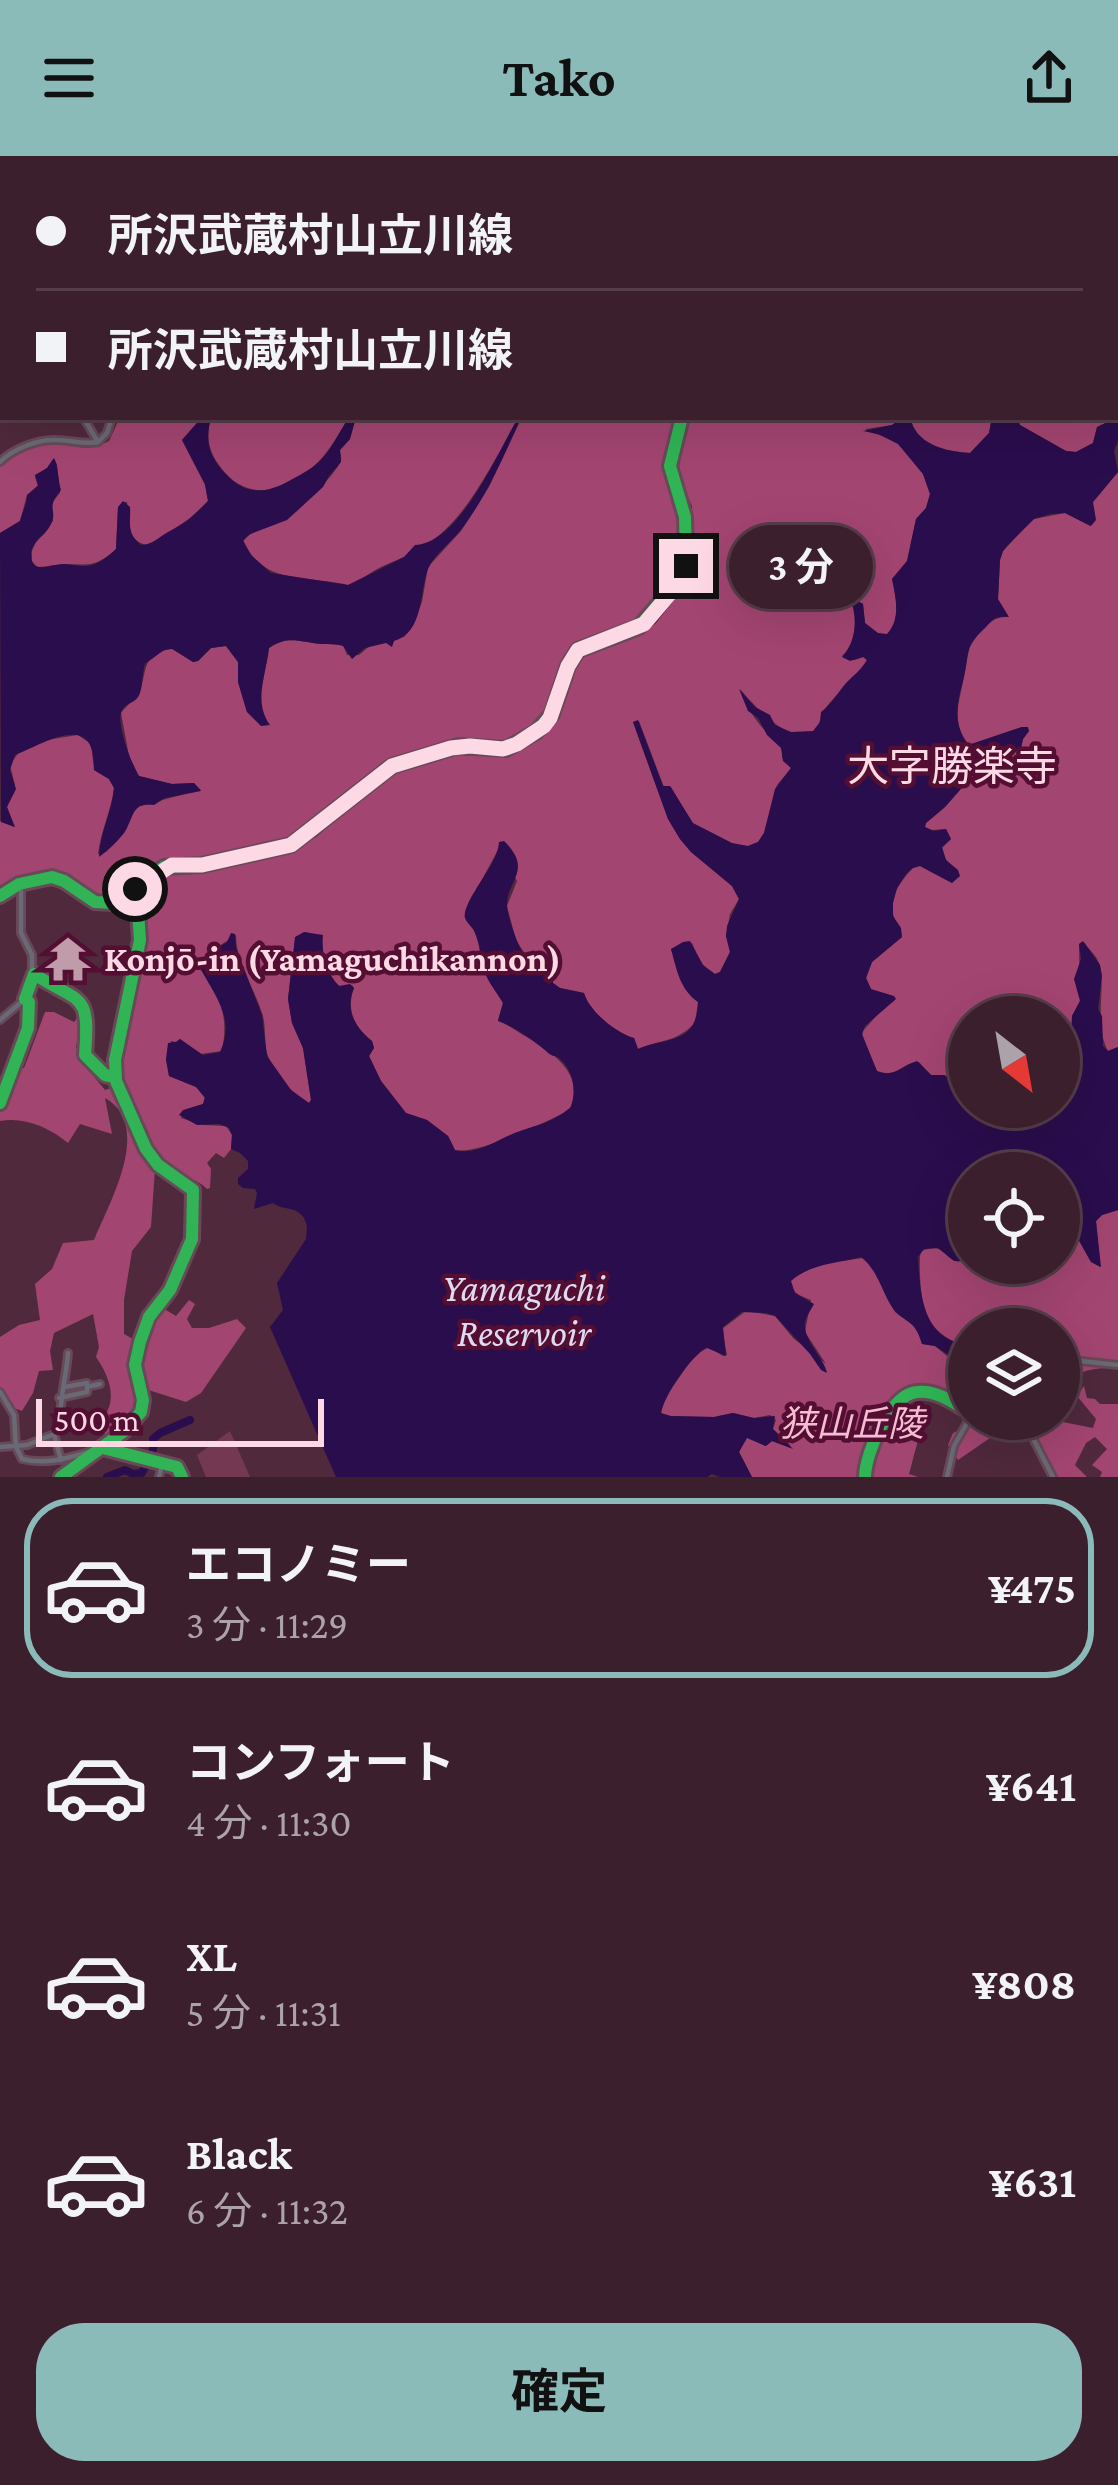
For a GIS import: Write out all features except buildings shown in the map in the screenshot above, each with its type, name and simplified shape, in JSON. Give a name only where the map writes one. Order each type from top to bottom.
[{"type":"street","points":[[85,420],[98,442]]},
{"type":"street","points":[[0,462],[13,451],[50,439],[98,442],[111,420]]},
{"type":"street","points":[[0,896],[20,884],[52,877],[102,904],[112,903],[164,867],[218,862],[291,845],[389,767],[458,746],[506,749],[544,726],[573,655],[644,624],[682,577],[685,517],[670,466],[681,420]]},
{"type":"street","points":[[0,1020],[25,999],[34,974],[32,955],[21,933],[20,884]]},
{"type":"street","points":[[0,1393],[14,1415],[16,1447],[22,1459],[63,1469],[132,1424],[143,1400],[135,1365],[140,1342],[149,1317],[170,1290],[193,1232],[195,1198],[190,1186],[150,1155],[115,1077],[140,940],[138,911],[126,895]]},
{"type":"street","points":[[34,974],[81,1000],[88,1027],[85,1055],[108,1077],[115,1077]]},
{"type":"street","points":[[0,1103],[28,1028],[25,999]]},
{"type":"street","points":[[0,1447],[16,1447],[54,1434],[60,1427],[59,1397],[68,1353]]},
{"type":"street","points":[[1080,1361],[1118,1365]]},
{"type":"street","points":[[59,1397],[87,1392],[87,1383],[62,1388]]},
{"type":"street","points":[[87,1387],[100,1384]]},
{"type":"street","points":[[865,1477],[865,1464],[881,1424],[907,1394],[919,1391],[948,1400]]},
{"type":"street","points":[[54,1434],[63,1469]]},
{"type":"street","points":[[947,1477],[958,1440]]},
{"type":"street","points":[[1034,1440],[1052,1477]]},
{"type":"street","points":[[101,1448],[177,1467],[182,1477]]},
{"type":"shaded area","points":[[230,1431],[250,1477],[206,1477],[197,1455]]},
{"type":"green space","points":[[119,420],[200,420],[182,440],[208,501],[182,526],[147,545],[132,534],[127,502],[123,502],[118,507],[116,549],[108,556],[88,564],[37,567],[32,551],[53,521],[51,504],[60,493],[57,464],[53,459],[35,477],[38,485],[27,495],[20,521],[0,533],[0,467],[45,444],[85,448],[109,441]]},
{"type":"green space","points":[[211,420],[347,420],[327,452],[307,472],[270,490],[245,487],[233,480],[214,457]]},
{"type":"green space","points":[[355,420],[520,420],[459,514],[420,549],[348,585],[287,576],[261,565],[243,539],[288,518],[318,491],[339,465],[340,450],[350,439]]},
{"type":"green space","points":[[521,420],[681,420],[670,466],[681,504],[686,566],[647,621],[578,650],[550,718],[506,749],[469,746],[392,766],[301,840],[233,860],[172,865],[107,904],[52,877],[0,896],[0,821],[14,827],[7,807],[15,785],[10,765],[19,752],[46,740],[78,735],[91,744],[94,770],[114,788],[98,854],[106,852],[125,832],[139,806],[201,790],[194,783],[172,784],[139,776],[129,756],[121,713],[140,691],[148,662],[172,648],[198,661],[211,648],[226,646],[238,662],[247,712],[264,718],[259,703],[269,648],[294,640],[343,645],[347,655],[359,655],[371,645],[404,637],[422,602],[428,567],[461,531],[489,487]]},
{"type":"green space","points":[[686,420],[900,420],[866,431],[899,444],[923,474],[930,494],[916,519],[907,561],[892,579],[896,615],[887,635],[865,623],[863,604],[852,598],[854,629],[842,656],[867,660],[824,710],[817,728],[798,735],[786,731],[740,689],[791,768],[777,785],[758,842],[738,846],[692,823],[671,787],[664,787],[639,721],[633,722],[668,819],[691,852],[732,886],[739,899],[730,914],[726,936],[730,952],[720,972],[707,969],[692,943],[671,949],[683,985],[698,1002],[695,1023],[674,1037],[638,1049],[634,1038],[597,1014],[584,993],[553,983],[551,967],[533,966],[516,940],[507,906],[517,881],[499,848],[467,907],[466,920],[503,1003],[498,1020],[563,1065],[573,1085],[569,1110],[495,1143],[455,1150],[448,1136],[427,1120],[406,1113],[381,1081],[369,1056],[372,1041],[353,1017],[354,988],[336,982],[326,965],[322,938],[306,932],[295,940],[288,999],[303,1048],[309,1103],[284,1082],[270,1060],[263,1016],[242,966],[236,935],[219,946],[221,965],[200,969],[221,1007],[222,1051],[200,1054],[180,1039],[171,1041],[166,1060],[169,1076],[205,1096],[203,1104],[185,1110],[181,1118],[226,1126],[232,1135],[231,1149],[224,1158],[216,1153],[207,1163],[210,1188],[174,1169],[140,1123],[121,1068],[147,947],[141,895],[146,884],[165,870],[216,867],[291,850],[315,838],[389,775],[449,755],[510,756],[542,736],[556,723],[578,659],[645,632],[685,586],[694,568],[692,506],[678,465]]},
{"type":"green space","points":[[911,420],[991,420],[989,433],[970,453],[942,448],[913,427]]},
{"type":"green space","points":[[1017,420],[1112,420],[1097,427],[1093,443],[1076,452]]},
{"type":"green space","points":[[1118,472],[1118,1047],[1108,1051],[1103,1039],[1100,967],[1085,943],[1079,944],[1080,996],[948,996],[948,1077],[931,1075],[919,1062],[895,1072],[877,1071],[863,1031],[894,1001],[871,989],[866,978],[872,962],[902,937],[893,910],[897,890],[913,868],[920,866],[952,883],[958,870],[943,852],[951,839],[946,829],[931,830],[926,823],[980,767],[992,761],[1005,766],[1016,763],[1011,754],[1021,748],[1029,731],[1022,727],[968,745],[958,720],[972,637],[993,621],[1008,617],[998,600],[1003,551],[1034,519],[1065,513],[1090,526],[1093,502]]},
{"type":"green space","points":[[45,1012],[74,1022],[83,1015],[76,1047],[105,1090],[114,1087],[155,1169],[151,1227],[132,1251],[124,1334],[133,1339],[161,1307],[176,1316],[189,1300],[195,1304],[187,1319],[192,1328],[237,1319],[246,1328],[201,1393],[186,1402],[136,1386],[138,1413],[108,1439],[98,1423],[111,1399],[96,1357],[99,1347],[93,1314],[54,1333],[53,1370],[39,1371],[22,1411],[0,1392],[0,1337],[19,1325],[40,1320],[35,1284],[52,1269],[63,1243],[94,1240],[124,1166],[127,1145],[119,1111],[105,1098],[112,1134],[80,1124],[68,1143],[36,1124],[0,1121],[0,1108],[18,1067],[24,1068]]},
{"type":"green space","name":"狭山丘陵","points":[[1118,1210],[1118,1366],[1080,1373],[1080,1308],[948,1308],[948,1338],[927,1317],[921,1251],[939,1249],[948,1256],[948,1284],[1080,1284],[1080,1243],[1091,1262],[1100,1267],[1096,1221]]},
{"type":"green space","name":"狭山丘陵","points":[[864,1258],[895,1312],[918,1329],[922,1344],[935,1346],[947,1356],[948,1400],[932,1389],[912,1390],[905,1412],[918,1440],[909,1474],[918,1477],[752,1477],[739,1452],[747,1437],[765,1446],[772,1441],[791,1448],[773,1429],[776,1420],[770,1415],[661,1413],[665,1398],[704,1348],[727,1355],[722,1329],[746,1311],[775,1316],[793,1338],[826,1364],[805,1332],[811,1300],[797,1294],[790,1281],[835,1262]]},
{"type":"green space","name":"狭山丘陵","points":[[1084,1386],[1087,1398],[1118,1404],[1118,1477],[1100,1477],[1102,1472],[1092,1465],[1107,1449],[1095,1437],[1086,1443],[1075,1465],[1087,1477],[1058,1477],[1036,1440],[1080,1440],[1080,1425],[1093,1428],[1096,1419],[1080,1400]]},
{"type":"green space","name":"狭山丘陵","points":[[950,1440],[987,1440],[958,1460],[948,1445]]},
{"type":"water","points":[[199,420],[211,420],[209,445],[222,470],[244,488],[260,490],[278,486],[315,465],[347,420],[355,420],[350,439],[340,450],[341,462],[323,487],[287,520],[243,541],[271,573],[348,585],[447,529],[476,494],[520,420],[473,513],[431,563],[416,621],[392,647],[386,643],[365,648],[352,659],[343,646],[335,644],[288,640],[269,648],[261,697],[270,725],[261,726],[247,712],[238,662],[226,646],[211,648],[193,662],[172,649],[164,650],[145,664],[138,697],[123,709],[120,719],[129,755],[139,776],[172,784],[194,783],[201,791],[138,807],[122,836],[99,857],[114,788],[94,770],[87,740],[78,735],[54,738],[15,755],[10,770],[16,789],[7,807],[15,827],[1,822],[0,533],[20,521],[27,495],[38,486],[35,475],[54,458],[61,490],[54,501],[51,524],[31,551],[35,565],[88,566],[108,556],[116,549],[118,507],[123,501],[130,507],[130,528],[136,541],[141,545],[155,541],[208,501],[205,484],[182,440]]},
{"type":"water","name":"Yamaguchi Reservoir","points":[[911,420],[918,434],[932,445],[970,453],[989,433],[991,420],[1018,420],[1066,451],[1076,452],[1093,443],[1097,427],[1118,420],[1114,451],[1118,472],[1093,502],[1096,520],[1091,526],[1065,513],[1051,514],[1034,519],[1003,551],[998,599],[1009,617],[992,621],[970,647],[958,722],[969,745],[1022,727],[1029,731],[1021,748],[1011,754],[1015,766],[993,761],[980,767],[926,823],[934,831],[946,829],[951,839],[942,847],[960,876],[952,883],[920,866],[907,873],[897,888],[893,916],[902,937],[872,962],[866,978],[871,989],[896,999],[862,1034],[877,1071],[893,1072],[917,1061],[931,1075],[948,1077],[948,1128],[1080,1128],[1080,996],[1074,979],[1083,941],[1100,965],[1098,1009],[1103,1046],[1108,1051],[1118,1047],[1118,1210],[1096,1221],[1101,1267],[1091,1262],[1080,1242],[1080,1152],[948,1152],[948,1256],[938,1248],[924,1249],[918,1257],[924,1307],[935,1328],[948,1338],[948,1355],[922,1344],[861,1257],[815,1267],[791,1281],[795,1293],[814,1304],[805,1329],[827,1373],[775,1316],[742,1312],[723,1327],[726,1356],[707,1348],[679,1377],[661,1413],[775,1416],[773,1429],[793,1449],[747,1438],[739,1452],[752,1477],[336,1477],[270,1327],[283,1310],[277,1283],[306,1239],[304,1218],[273,1203],[254,1209],[255,1189],[238,1184],[248,1161],[231,1149],[229,1128],[197,1125],[179,1115],[203,1104],[205,1098],[196,1087],[169,1076],[168,1043],[180,1039],[203,1055],[220,1052],[226,1028],[221,1007],[200,967],[219,967],[216,949],[235,934],[262,1015],[267,1056],[291,1090],[309,1103],[303,1048],[288,999],[295,937],[304,932],[323,935],[331,975],[339,986],[354,988],[351,1010],[360,1030],[372,1041],[369,1056],[406,1113],[427,1120],[448,1136],[455,1150],[463,1151],[548,1121],[571,1107],[574,1089],[569,1071],[557,1057],[498,1021],[503,1003],[485,974],[477,938],[465,918],[499,842],[504,841],[518,867],[507,909],[528,961],[552,967],[553,983],[584,993],[597,1014],[634,1038],[638,1049],[686,1033],[698,1002],[683,985],[671,949],[690,941],[703,965],[715,974],[720,972],[730,952],[727,926],[739,899],[732,886],[691,852],[668,819],[633,722],[638,720],[663,786],[670,786],[693,823],[732,843],[748,846],[758,842],[775,789],[791,768],[783,761],[781,748],[748,711],[739,689],[775,725],[791,732],[813,731],[821,712],[867,660],[842,657],[855,628],[849,596],[863,604],[865,623],[887,634],[896,608],[892,579],[907,561],[916,519],[930,494],[923,474],[898,444],[863,431]]},
{"type":"waterway","points":[[107,1477],[125,1470],[142,1473],[153,1439],[190,1420]]},
{"type":"traffic: fast","points":[[0,896],[19,884],[52,877],[95,902],[113,903],[164,867],[202,865],[291,845],[392,766],[458,746],[506,749],[536,732],[552,714],[578,650],[639,627],[682,577],[685,517],[670,466],[681,420]]},
{"type":"traffic: fast","points":[[61,1477],[123,1432],[141,1412],[135,1365],[140,1342],[192,1239],[193,1190],[158,1165],[146,1149],[116,1081],[115,1060],[140,940],[138,911],[126,895]]},
{"type":"traffic: fast","points":[[0,1103],[28,1028],[29,1002],[25,999],[34,974],[79,1002],[86,1020],[85,1055],[105,1075],[115,1077]]},
{"type":"traffic: fast","points":[[865,1477],[869,1454],[897,1403],[917,1392],[948,1400]]},
{"type":"traffic: fast","points":[[103,1448],[177,1467],[182,1477]]},
{"type":"place","name":"Konjō-in (Yamaguchikannon)","points":[[68,959]]},
{"type":"district","name":"大字勝楽寺","points":[[952,766]]},
{"type":"route","points":[[135,889],[164,867],[233,860],[291,845],[392,766],[451,748],[503,749],[517,744],[550,718],[573,655],[644,624],[678,584],[686,566]]}]
